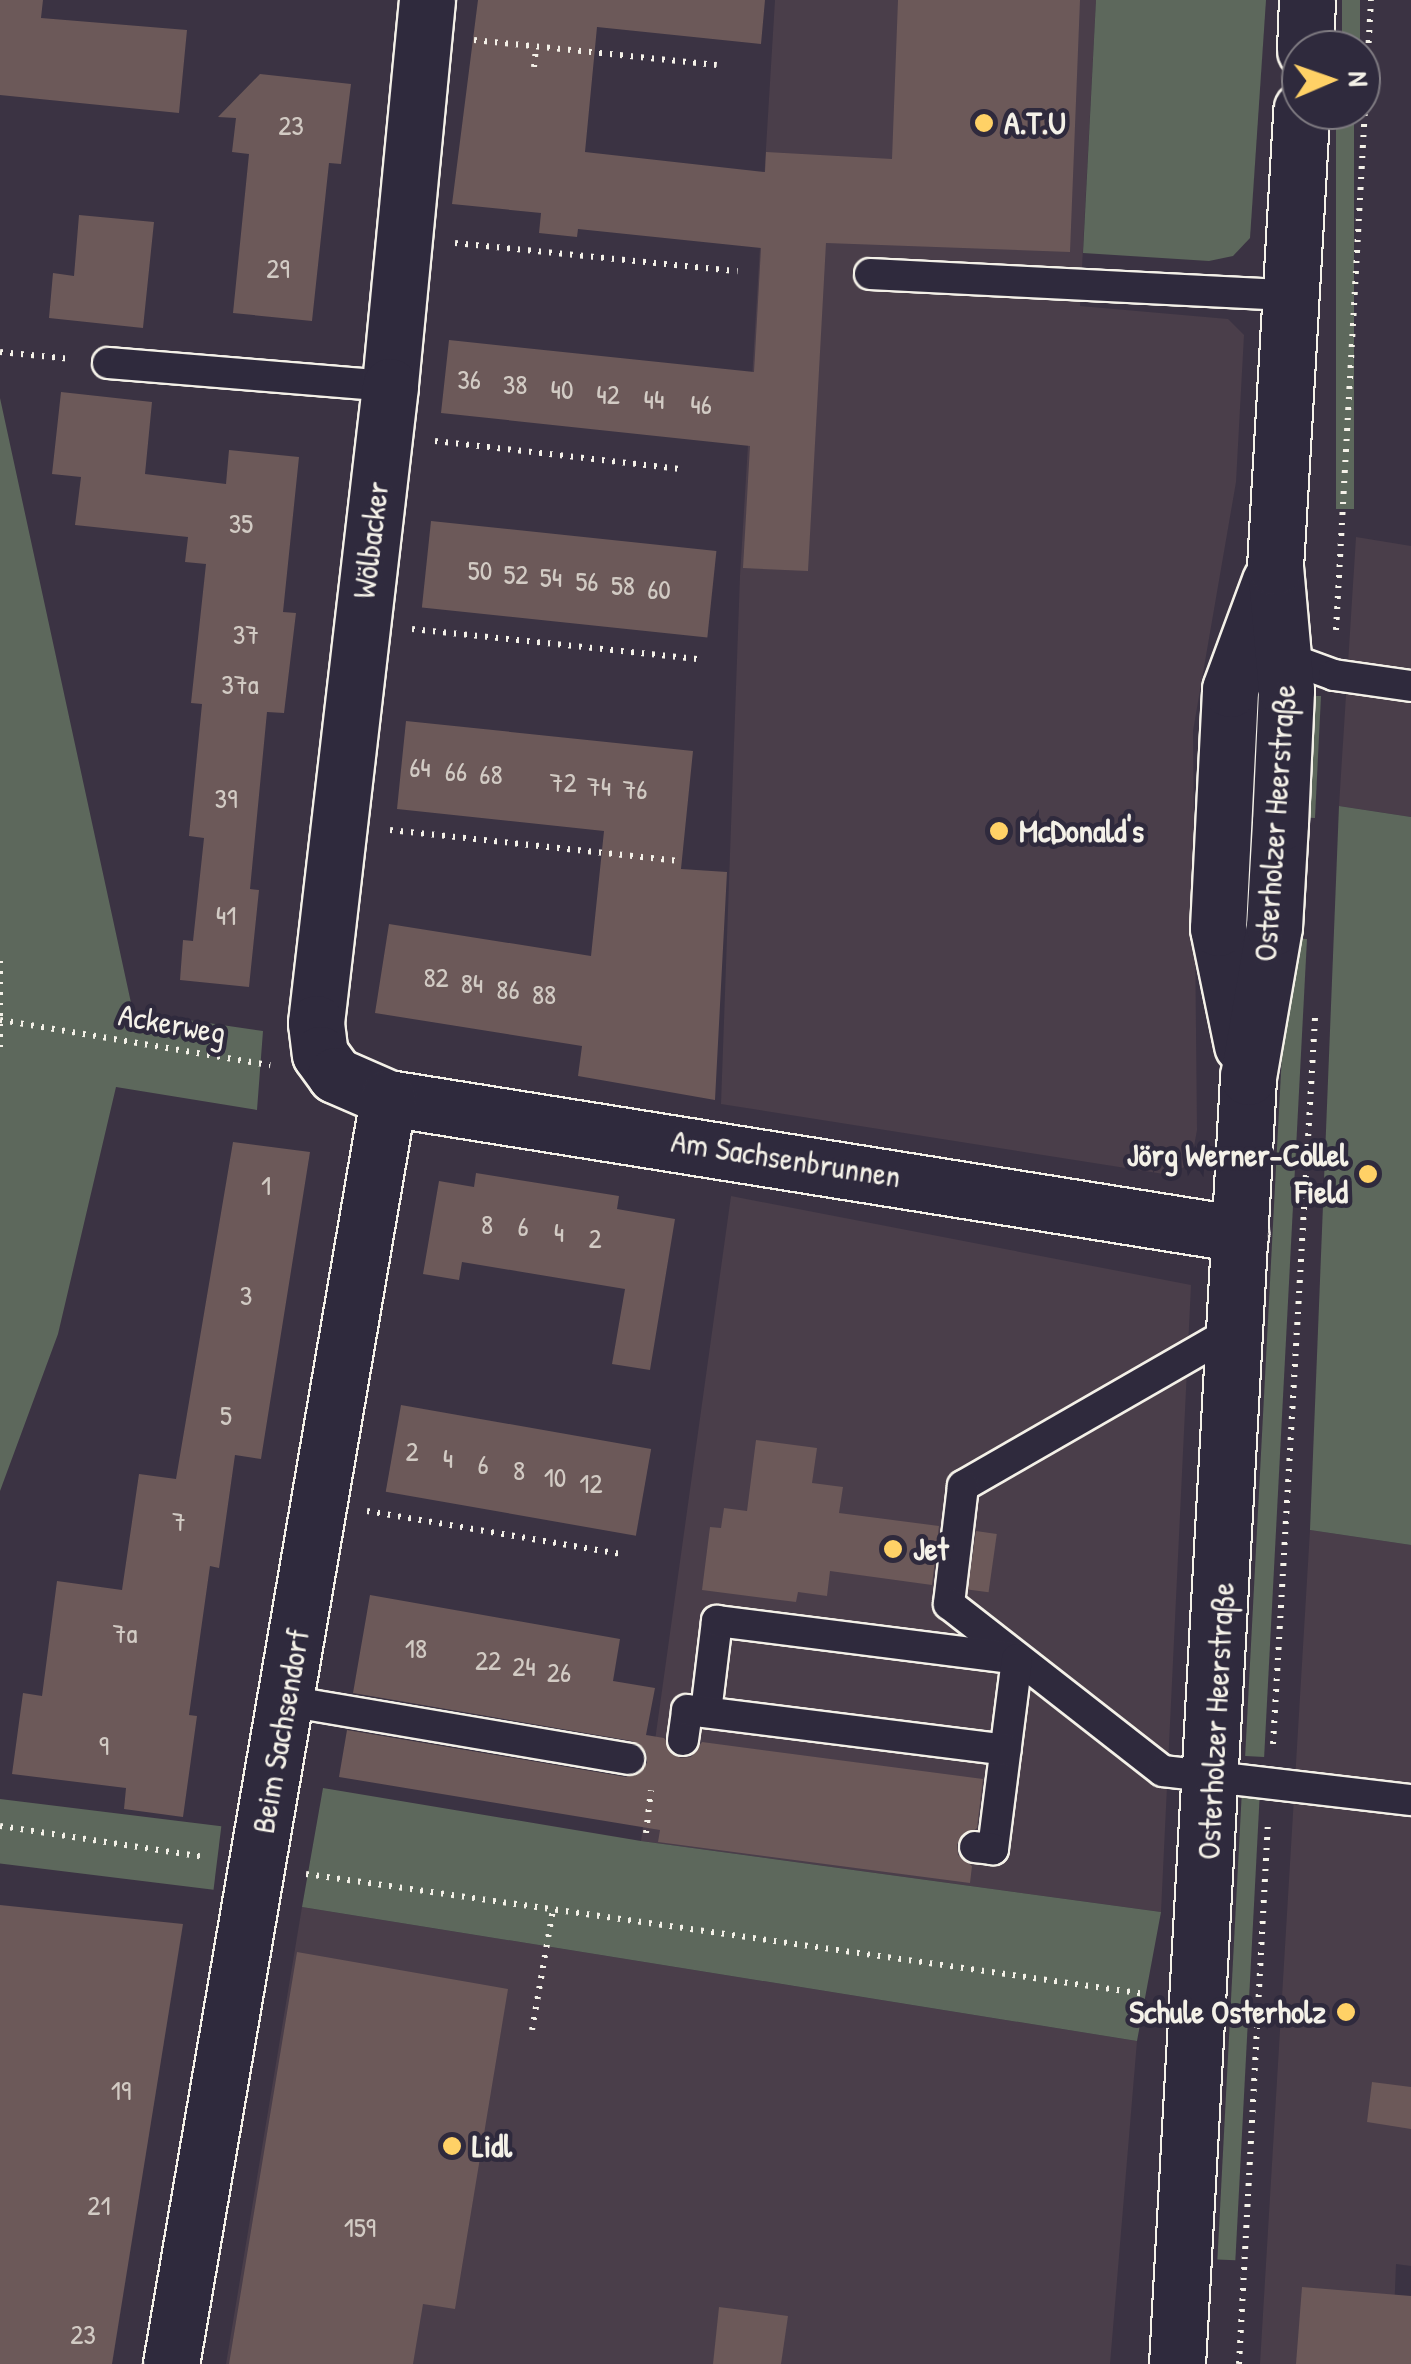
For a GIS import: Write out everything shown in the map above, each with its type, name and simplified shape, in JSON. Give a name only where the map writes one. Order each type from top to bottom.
[{"type":"street","points":[[1306,30],[1308,0]]},
{"type":"street","name":"Wölbacker","points":[[336,1075],[320,1054],[316,1023],[406,238],[425,17]]},
{"type":"street","name":"Osterholzer Heerstraße","points":[[1178,2364],[1201,2000],[1248,1077],[1274,927],[1264,652],[1275,567],[1300,130]]},
{"type":"street","name":"Am Sachsenbrunnen","points":[[336,1075],[388,1098],[1240,1234]]},
{"type":"street","name":"Beim Sachsendorf","points":[[171,2364],[388,1098]]},
{"type":"lane","points":[[870,274],[1291,296]]},
{"type":"lane","points":[[108,363],[387,410]]},
{"type":"lane","points":[[1264,652],[1334,675],[1411,686]]},
{"type":"lane","points":[[1236,1329],[963,1486],[948,1604],[1163,1771],[1270,1780],[1411,1800]]},
{"type":"lane","points":[[706,1712],[717,1620],[1017,1659]]},
{"type":"lane","points":[[975,1847],[993,1849],[1017,1659]]},
{"type":"lane","points":[[287,1701],[629,1759]]},
{"type":"lane","points":[[683,1740],[687,1710],[1006,1750]]},
{"type":"path","points":[[1334,675],[1371,0]]},
{"type":"path","points":[[425,17],[536,48],[717,65]]},
{"type":"path","points":[[534,67],[536,48]]},
{"type":"path","points":[[406,238],[738,271]]},
{"type":"path","points":[[0,352],[108,363]]},
{"type":"path","points":[[387,410],[682,469]]},
{"type":"path","points":[[360,624],[699,659]]},
{"type":"path","points":[[339,824],[679,862]]},
{"type":"path","points":[[0,961],[0,1047]]},
{"type":"path","points":[[1239,2364],[1315,1007]]},
{"type":"path","name":"Ackerweg","points":[[2,1020],[336,1075]]},
{"type":"path","points":[[320,1503],[622,1554]]},
{"type":"path","points":[[0,1826],[256,1867],[1201,2000]]},
{"type":"path","points":[[532,2030],[553,1910]]},
{"type":"shaded area","points":[[775,0],[1096,0],[1080,306],[1228,319],[1244,335],[1236,482],[1193,731],[1197,1130],[1191,1163],[1170,1175],[721,1104],[740,576]]},
{"type":"shaded area","points":[[1356,537],[1411,546],[1411,817],[1339,806]]},
{"type":"shaded area","points":[[731,1196],[1191,1285],[1161,1912],[641,1841]]},
{"type":"shaded area","name":"Schule Osterholz","points":[[1310,1530],[1411,1545],[1411,2266],[1396,2264],[1392,2364],[1260,2364]]},
{"type":"shaded area","points":[[302,1907],[1137,2041],[1110,2364],[226,2364]]},
{"type":"green space","points":[[1096,0],[1266,0],[1250,238],[1233,256],[1209,261],[1083,253]]},
{"type":"green space","points":[[1342,0],[1360,0],[1360,30],[1342,30]]},
{"type":"green space","points":[[1336,130],[1354,130],[1354,509],[1336,509]]},
{"type":"green space","points":[[0,398],[133,1012],[263,1031],[257,1110],[116,1087],[58,1334],[0,1491]]},
{"type":"green space","points":[[1314,696],[1321,696],[1315,818],[1297,817],[1304,706]]},
{"type":"green space","name":"Jörg Werner-Collel Field","points":[[1339,806],[1411,817],[1411,1545],[1310,1530]]},
{"type":"green space","points":[[1288,938],[1307,939],[1264,1757],[1245,1756]]},
{"type":"green space","points":[[323,1788],[641,1841],[1161,1912],[1137,2041],[302,1907]]},
{"type":"green space","points":[[1242,1789],[1260,1790],[1235,2260],[1217,2259]]},
{"type":"green space","points":[[0,1799],[221,1826],[214,1890],[0,1863]]},
{"type":"building","points":[[0,0],[43,0],[41,18],[187,30],[179,113],[0,95]]},
{"type":"building","points":[[478,0],[765,0],[761,44],[597,27],[585,152],[765,172],[766,152],[892,159],[898,0],[1080,0],[1070,252],[826,243],[808,571],[743,568],[750,446],[441,413],[449,340],[754,372],[761,248],[578,229],[577,237],[539,233],[541,213],[452,204]]},
{"type":"building","points":[[260,74],[351,84],[341,164],[329,163],[312,321],[233,313],[249,154],[232,152],[236,118],[218,117]]},
{"type":"building","points":[[79,215],[154,222],[143,328],[49,318],[53,273],[74,276]]},
{"type":"building","points":[[61,392],[152,402],[145,474],[226,484],[229,450],[299,457],[283,612],[296,613],[284,713],[267,712],[250,889],[259,890],[249,987],[180,980],[183,940],[193,941],[204,838],[189,836],[202,704],[191,703],[206,564],[185,562],[188,537],[75,525],[81,477],[52,474]]},
{"type":"building","points":[[431,521],[716,551],[707,638],[422,608]]},
{"type":"building","points":[[406,721],[693,751],[681,869],[727,872],[715,1100],[578,1076],[582,1046],[375,1013],[389,924],[591,956],[604,831],[397,809]]},
{"type":"building","points":[[233,1142],[310,1152],[261,1459],[235,1455],[219,1568],[210,1566],[189,1715],[197,1716],[183,1817],[124,1809],[126,1788],[12,1774],[23,1693],[42,1696],[57,1581],[122,1590],[139,1474],[176,1479]]},
{"type":"building","points":[[476,1173],[619,1196],[617,1209],[675,1219],[650,1370],[612,1364],[625,1289],[462,1262],[459,1280],[423,1274],[439,1181],[474,1187]]},
{"type":"building","points":[[401,1405],[651,1449],[636,1536],[386,1492]]},
{"type":"building","points":[[756,1440],[817,1448],[812,1483],[843,1487],[839,1513],[939,1526],[932,1585],[830,1571],[827,1596],[798,1592],[796,1602],[702,1590],[710,1527],[721,1528],[724,1508],[747,1511]]},
{"type":"building","points":[[976,1531],[997,1534],[989,1592],[968,1589]]},
{"type":"building","points":[[370,1595],[620,1639],[613,1681],[655,1688],[646,1735],[664,1738],[680,1758],[691,1757],[702,1742],[983,1779],[977,1828],[957,1844],[958,1855],[972,1866],[970,1883],[658,1842],[660,1830],[339,1777],[347,1730],[626,1777],[647,1763],[646,1752],[632,1741],[353,1693]]},
{"type":"building","points":[[0,1905],[183,1924],[112,2364],[0,2364]]},
{"type":"building","points":[[297,1952],[508,1989],[455,2309],[423,2304],[413,2364],[229,2364]]},
{"type":"building","points":[[1372,2082],[1411,2087],[1411,2129],[1367,2122]]},
{"type":"building","points":[[1302,2287],[1411,2296],[1411,2364],[1296,2364]]},
{"type":"building","points":[[719,2307],[788,2316],[781,2364],[713,2364]]},
{"type":"place","name":"A.T.U","points":[[984,123]]},
{"type":"place","name":"McDonald's","points":[[999,831]]},
{"type":"place","name":"Jörg Werner-Collel Field","points":[[1368,1174]]},
{"type":"place","name":"Jet","points":[[893,1549]]},
{"type":"place","name":"Schule Osterholz","points":[[1346,2012]]},
{"type":"place","name":"Lidl","points":[[452,2146]]}]
